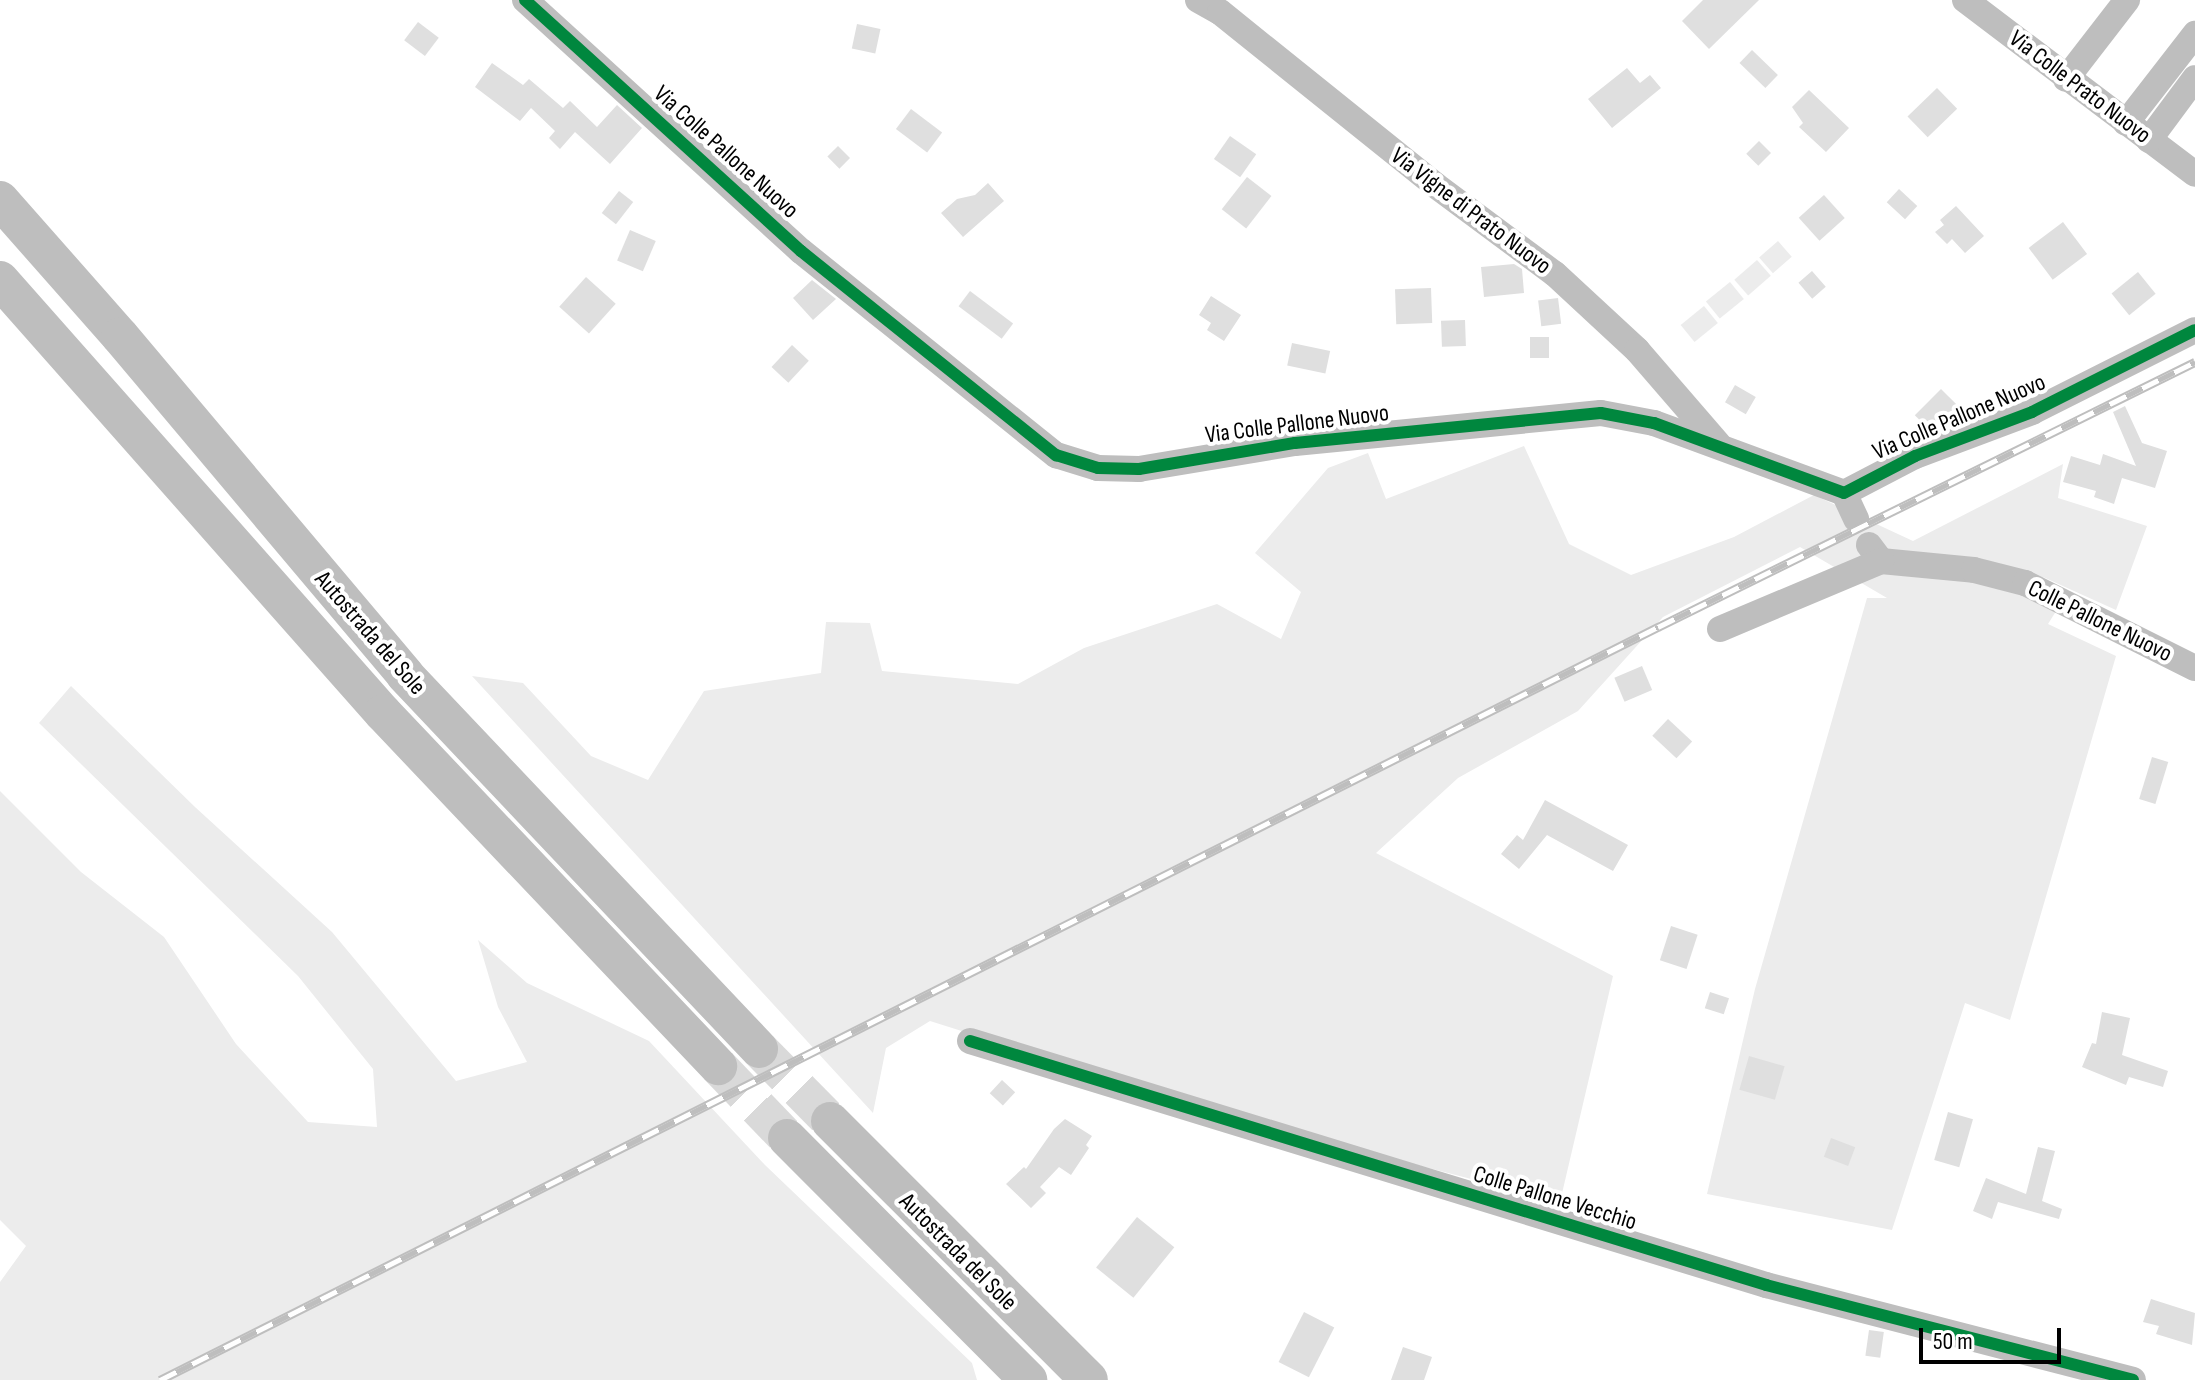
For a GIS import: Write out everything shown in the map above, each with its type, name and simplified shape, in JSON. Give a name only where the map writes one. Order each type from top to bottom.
[{"type":"highway","name":"Autostrada del Sole","points":[[0,200],[120,336],[405,675],[759,1049]]},
{"type":"highway","name":"Autostrada del Sole","points":[[0,280],[383,713],[718,1066]]},
{"type":"highway","name":"Autostrada del Sole","points":[[830,1121],[1089,1380]]},
{"type":"highway","name":"Autostrada del Sole","points":[[787,1138],[1028,1380]]},
{"type":"street","name":"Via Colle Pallone Nuovo","points":[[525,0],[801,251],[1056,455],[1098,468],[1139,469],[1295,443],[1584,414],[1639,418],[1844,493],[1915,456],[2032,412],[2195,330]]},
{"type":"street","name":"Via Vigne di Prato Nuovo","points":[[1198,0],[1220,12],[1435,185],[1555,274],[1637,350],[1720,447]]},
{"type":"street","name":"Via Colle Prato Nuovo","points":[[1965,0],[2149,140],[2191,162]]},
{"type":"street","points":[[2066,79],[2127,0]]},
{"type":"street","points":[[2126,123],[2195,34]]},
{"type":"street","points":[[2149,140],[2195,78]]},
{"type":"street","points":[[1844,493],[1856,519]]},
{"type":"street","name":"Colle Pallone Nuovo","points":[[1720,629],[1875,553],[1974,570],[2025,583],[2195,668]]},
{"type":"street","name":"Colle Pallone Vecchio","points":[[970,1041],[1766,1285],[2133,1380]]},
{"type":"shaded area","points":[[1778,241],[1792,257],[1773,273],[1759,257]]},
{"type":"shaded area","points":[[1757,260],[1771,276],[1748,296],[1734,280]]},
{"type":"shaded area","points":[[1730,282],[1744,299],[1720,319],[1706,302]]},
{"type":"shaded area","points":[[1704,306],[1718,323],[1695,342],[1681,325]]},
{"type":"shaded area","points":[[1524,446],[1569,544],[1631,575],[1734,537],[1814,495],[1913,541],[2063,464],[2058,498],[2147,526],[2116,610],[2043,577],[2058,608],[2048,624],[2116,656],[2010,1020],[1965,1003],[1892,1230],[1707,1194],[1755,989],[1867,598],[1887,598],[1800,547],[1663,617],[1578,711],[1458,778],[1376,853],[1613,976],[1560,1202],[1248,1121],[930,1021],[886,1048],[873,1113],[472,676],[523,683],[591,756],[648,780],[704,691],[821,673],[826,622],[870,623],[882,671],[1018,684],[1084,648],[1217,604],[1281,639],[1301,592],[1255,553],[1328,468],[1368,453],[1386,499]]},
{"type":"shaded area","points":[[71,686],[195,807],[332,932],[456,1081],[527,1062],[498,1007],[478,940],[527,983],[649,1041],[765,1165],[972,1363],[977,1380],[0,1380],[0,1282],[26,1246],[0,1220],[0,791],[81,872],[164,937],[236,1044],[308,1122],[377,1127],[373,1069],[298,976],[39,723]]},
{"type":"building","points":[[1703,0],[1759,0],[1709,49],[1682,21]]},
{"type":"building","points":[[418,22],[439,38],[425,56],[404,40]]},
{"type":"building","points":[[857,24],[880,29],[875,53],[852,48]]},
{"type":"building","points":[[1752,50],[1778,75],[1765,88],[1739,63]]},
{"type":"building","points":[[492,63],[523,85],[529,79],[563,108],[570,101],[597,127],[617,105],[642,128],[610,164],[575,132],[560,149],[549,138],[555,131],[531,108],[520,121],[475,87]]},
{"type":"building","points":[[1627,68],[1640,83],[1650,75],[1661,88],[1612,128],[1588,99]]},
{"type":"building","points":[[1937,88],[1957,109],[1928,137],[1908,116]]},
{"type":"building","points":[[1809,90],[1849,128],[1826,152],[1799,127],[1803,123],[1792,107]]},
{"type":"building","points":[[911,109],[942,132],[927,152],[896,129]]},
{"type":"building","points":[[1230,136],[1256,154],[1240,177],[1214,159]]},
{"type":"building","points":[[1759,141],[1771,153],[1758,166],[1746,154]]},
{"type":"building","points":[[838,146],[850,158],[839,169],[827,157]]},
{"type":"building","points":[[1247,177],[1271,196],[1246,228],[1222,209]]},
{"type":"building","points":[[988,183],[1004,201],[963,237],[941,213],[957,199],[975,195]]},
{"type":"building","points":[[1899,189],[1917,206],[1905,219],[1887,202]]},
{"type":"building","points":[[619,191],[633,202],[616,224],[602,213]]},
{"type":"building","points":[[1824,195],[1845,218],[1819,241],[1799,218]]},
{"type":"building","points":[[1956,206],[1984,236],[1965,253],[1952,239],[1947,244],[1935,232],[1944,225],[1940,220]]},
{"type":"building","points":[[2063,222],[2087,254],[2053,280],[2029,248]]},
{"type":"building","points":[[630,230],[656,241],[643,271],[617,260]]},
{"type":"building","points":[[1514,264],[1522,269],[1524,293],[1484,297],[1481,267]]},
{"type":"building","points":[[1812,271],[1826,287],[1812,299],[1798,283]]},
{"type":"building","points":[[2138,272],[2156,294],[2129,315],[2112,293]]},
{"type":"building","points":[[586,277],[616,304],[589,333],[559,307]]},
{"type":"building","points":[[812,280],[836,299],[813,320],[793,298]]},
{"type":"building","points":[[1431,288],[1432,323],[1396,324],[1395,289]]},
{"type":"building","points":[[970,291],[1013,323],[1002,339],[959,306]]},
{"type":"building","points":[[1211,296],[1241,315],[1224,341],[1207,330],[1211,323],[1199,315]]},
{"type":"building","points":[[1558,298],[1561,324],[1541,326],[1538,300]]},
{"type":"building","points":[[1465,320],[1466,346],[1442,347],[1441,321]]},
{"type":"building","points":[[1530,337],[1549,337],[1549,358],[1530,358]]},
{"type":"building","points":[[1292,343],[1330,351],[1325,374],[1287,365]]},
{"type":"building","points":[[792,345],[809,361],[788,383],[772,367]]},
{"type":"building","points":[[1735,385],[1756,397],[1746,414],[1725,402]]},
{"type":"building","points":[[1941,389],[1960,408],[1934,434],[1915,415]]},
{"type":"building","points":[[2125,406],[2142,443],[2167,451],[2155,488],[2122,478],[2114,504],[2094,497],[2096,491],[2063,482],[2071,456],[2100,465],[2103,454],[2136,466],[2113,412]]},
{"type":"building","points":[[1642,666],[1652,690],[1625,702],[1614,678]]},
{"type":"building","points":[[1668,719],[1692,742],[1676,758],[1652,736]]},
{"type":"building","points":[[2152,757],[2168,762],[2155,804],[2139,799]]},
{"type":"building","points":[[1545,800],[1628,845],[1613,871],[1547,835],[1519,869],[1501,854],[1517,835],[1523,840]]},
{"type":"building","points":[[1671,926],[1698,935],[1687,969],[1660,960]]},
{"type":"building","points":[[1710,992],[1729,998],[1724,1014],[1705,1008]]},
{"type":"building","points":[[2102,1012],[2130,1018],[2122,1055],[2168,1071],[2163,1087],[2129,1077],[2126,1085],[2082,1067],[2092,1043],[2096,1044]]},
{"type":"building","points":[[1749,1056],[1785,1066],[1775,1100],[1739,1090]]},
{"type":"building","points":[[1002,1080],[1015,1092],[1003,1105],[990,1093]]},
{"type":"building","points":[[1948,1112],[1973,1119],[1959,1167],[1934,1160]]},
{"type":"building","points":[[1065,1119],[1092,1136],[1086,1145],[1089,1148],[1071,1175],[1059,1167],[1040,1187],[1046,1193],[1031,1208],[1006,1184],[1024,1167],[1026,1169],[1054,1129]]},
{"type":"building","points":[[1831,1138],[1855,1147],[1848,1166],[1824,1157]]},
{"type":"building","points":[[2038,1147],[2055,1151],[2042,1201],[2062,1209],[2059,1219],[1998,1202],[1992,1219],[1973,1211],[1986,1178],[2026,1194]]},
{"type":"building","points":[[1137,1217],[1174,1247],[1133,1298],[1096,1268]]},
{"type":"building","points":[[2151,1299],[2195,1313],[2192,1345],[2156,1334],[2159,1326],[2143,1322]]},
{"type":"building","points":[[1304,1312],[1334,1327],[1309,1377],[1279,1362]]},
{"type":"building","points":[[1869,1330],[1884,1332],[1880,1358],[1865,1356]]},
{"type":"building","points":[[1403,1347],[1432,1357],[1424,1380],[1391,1380]]},
{"type":"tunnel","points":[[759,1049],[830,1121]]},
{"type":"tunnel","points":[[718,1066],[787,1138]]},
{"type":"railway","points":[[160,1380],[1658,627],[2195,362]]},
{"type":"cycle path","points":[[525,0],[801,251],[1056,455],[1098,468],[1139,469],[1295,443],[1601,413],[1654,423],[1844,493],[1915,456],[2032,412],[2195,330]]},
{"type":"cycle path","points":[[970,1041],[1766,1285],[2133,1380]]}]
